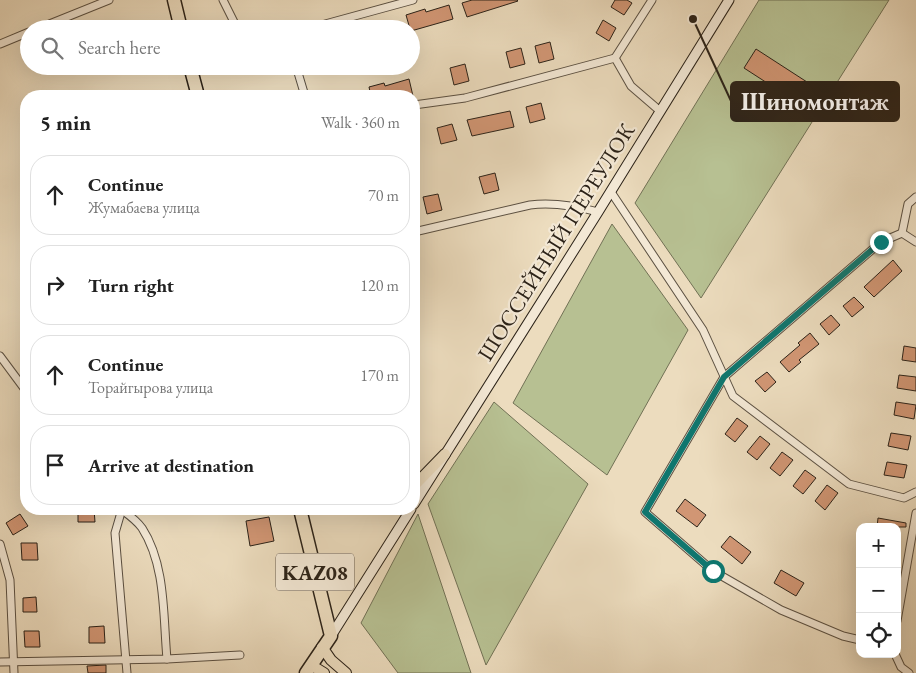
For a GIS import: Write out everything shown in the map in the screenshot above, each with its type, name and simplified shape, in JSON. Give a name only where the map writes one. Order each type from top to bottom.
[{"type":"highway","points":[[174,0],[179,20]]},
{"type":"highway","points":[[192,75],[196,90]]},
{"type":"highway","name":"KAZ08","points":[[301,515],[331,636]]},
{"type":"highway","points":[[308,669],[331,636]]},
{"type":"main road","name":"ШОССЕЙНЫЙ ПЕРЕУЛОК","points":[[420,494],[729,0]]},
{"type":"main road","points":[[420,480],[445,454]]},
{"type":"main road","points":[[331,636],[407,515]]},
{"type":"main road","points":[[322,647],[331,660],[346,673]]},
{"type":"main road","points":[[308,669],[324,673]]},
{"type":"street","points":[[59,20],[109,0]]},
{"type":"street","points":[[223,0],[234,20]]},
{"type":"street","points":[[340,20],[413,0]]},
{"type":"street","points":[[420,104],[465,98],[615,58],[652,0]]},
{"type":"street","points":[[0,44],[20,36]]},
{"type":"street","points":[[615,58],[631,86],[660,110]]},
{"type":"street","points":[[299,75],[303,90]]},
{"type":"street","points":[[610,192],[703,330],[733,396],[849,484],[904,498],[916,492]]},
{"type":"street","points":[[902,233],[908,204],[916,197]]},
{"type":"street","points":[[420,231],[544,203],[598,212]]},
{"type":"street","points":[[856,639],[843,636],[782,610],[713,571],[645,512],[724,377],[881,242],[902,233]]},
{"type":"street","points":[[902,233],[916,242]]},
{"type":"street","points":[[0,356],[20,383]]},
{"type":"street","points":[[898,613],[916,514]]},
{"type":"street","points":[[120,515],[115,534],[127,673]]},
{"type":"street","points":[[129,515],[141,526],[150,542],[160,574],[167,659]]},
{"type":"street","points":[[0,544],[10,580],[14,673]]},
{"type":"street","points":[[0,662],[167,659],[240,654]]},
{"type":"street","points":[[897,658],[901,667],[909,673]]},
{"type":"green space","points":[[759,0],[889,0],[701,298],[635,203]]},
{"type":"green space","points":[[612,224],[688,330],[607,475],[513,403]]},
{"type":"green space","points":[[494,402],[588,484],[486,665],[428,504]]},
{"type":"green space","points":[[418,515],[471,673],[398,673],[361,623]]},
{"type":"building","points":[[472,0],[518,1],[467,17],[462,3]]},
{"type":"building","points":[[615,0],[627,0],[632,3],[624,15],[611,7]]},
{"type":"building","points":[[449,5],[453,19],[420,28],[420,20],[408,20],[406,15],[425,9],[426,12]]},
{"type":"building","points":[[603,20],[616,28],[609,41],[596,33]]},
{"type":"building","points":[[550,42],[554,59],[539,63],[535,46]]},
{"type":"building","points":[[521,48],[525,64],[510,68],[506,52]]},
{"type":"building","points":[[756,49],[807,82],[795,101],[744,68]]},
{"type":"building","points":[[465,64],[469,81],[454,85],[450,68]]},
{"type":"building","points":[[409,79],[412,90],[370,90],[369,87],[384,83],[385,86]]},
{"type":"building","points":[[541,103],[545,119],[530,123],[526,107]]},
{"type":"building","points":[[510,111],[514,127],[472,136],[467,120]]},
{"type":"building","points":[[452,124],[457,140],[441,144],[437,128]]},
{"type":"building","points":[[495,173],[499,190],[484,194],[479,177]]},
{"type":"building","points":[[438,194],[442,210],[427,214],[423,197]]},
{"type":"building","points":[[893,260],[902,271],[874,297],[864,287]]},
{"type":"building","points":[[854,297],[864,307],[852,317],[843,306]]},
{"type":"building","points":[[831,315],[840,325],[829,335],[820,324]]},
{"type":"building","points":[[810,333],[819,344],[799,360],[801,362],[789,372],[780,362],[800,345],[798,343]]},
{"type":"building","points":[[904,346],[916,348],[916,362],[902,360]]},
{"type":"building","points":[[767,372],[776,382],[765,392],[755,381]]},
{"type":"building","points":[[899,375],[916,377],[916,391],[897,388]]},
{"type":"building","points":[[896,402],[916,405],[914,419],[894,415]]},
{"type":"building","points":[[737,418],[748,426],[735,442],[725,434]]},
{"type":"building","points":[[891,433],[911,436],[908,450],[888,446]]},
{"type":"building","points":[[760,436],[770,444],[757,460],[747,452]]},
{"type":"building","points":[[782,452],[793,460],[780,476],[770,468]]},
{"type":"building","points":[[887,462],[907,465],[904,478],[884,475]]},
{"type":"building","points":[[805,470],[816,478],[803,494],[793,486]]},
{"type":"building","points":[[827,485],[838,493],[825,510],[815,501]]},
{"type":"building","points":[[685,499],[706,515],[697,527],[676,511]]},
{"type":"building","points":[[20,514],[28,526],[13,535],[6,523]]},
{"type":"building","points":[[78,515],[94,515],[95,522],[78,522]]},
{"type":"building","points":[[269,517],[274,541],[250,546],[246,521]]},
{"type":"building","points":[[878,518],[906,523],[906,527],[901,527],[901,523],[877,523]]},
{"type":"building","points":[[730,536],[751,552],[742,564],[721,547]]},
{"type":"building","points":[[21,543],[37,543],[38,560],[22,560]]},
{"type":"building","points":[[781,570],[804,583],[796,596],[774,583]]},
{"type":"building","points":[[36,597],[37,612],[23,612],[23,598]]},
{"type":"building","points":[[104,626],[105,643],[89,643],[89,627]]},
{"type":"building","points":[[24,631],[39,631],[40,647],[25,647]]},
{"type":"building","points":[[106,665],[106,673],[88,673],[87,666]]},
{"type":"place","name":"Шиномонтаж","points":[[693,19]]},
{"type":"route","points":[[713,571],[645,512],[724,377],[881,242]]}]
